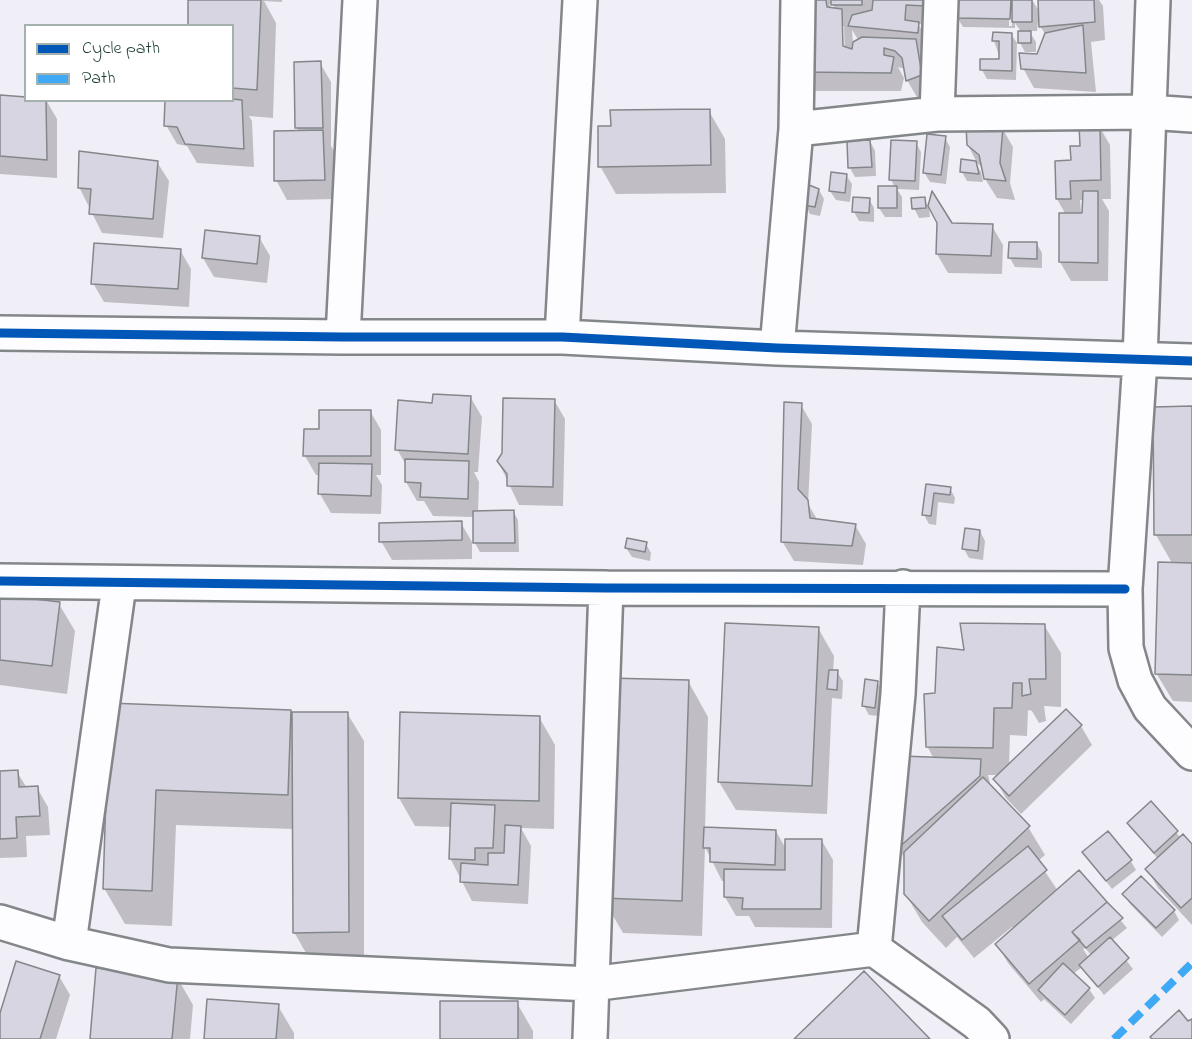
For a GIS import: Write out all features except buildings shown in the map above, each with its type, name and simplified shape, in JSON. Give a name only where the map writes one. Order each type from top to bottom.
[{"type":"street","points":[[343,338],[360,0]]},
{"type":"street","points":[[562,337],[580,0]]},
{"type":"street","points":[[777,348],[796,129],[798,0]]},
{"type":"street","points":[[937,114],[941,0]]},
{"type":"street","points":[[1153,0],[1140,360],[1125,589],[1126,648],[1135,680],[1150,708],[1192,753]]},
{"type":"street","points":[[796,129],[937,114],[1149,112],[1192,115]]},
{"type":"street","points":[[0,333],[343,338],[562,337],[777,348],[1192,361]]},
{"type":"street","points":[[0,581],[119,585],[1125,589]]},
{"type":"street","points":[[69,943],[119,585]]},
{"type":"street","points":[[874,949],[897,705],[903,587]]},
{"type":"street","points":[[590,1039],[606,588]]},
{"type":"street","points":[[0,922],[69,943],[169,965],[591,984],[874,949],[977,1023],[992,1039]]},
{"type":"marked path","points":[[1114,1039],[1192,963]]},
{"type":"cycle path","points":[[0,333],[562,337],[777,348],[1192,361]]},
{"type":"cycle path","points":[[0,581],[606,588],[1125,589]]}]
